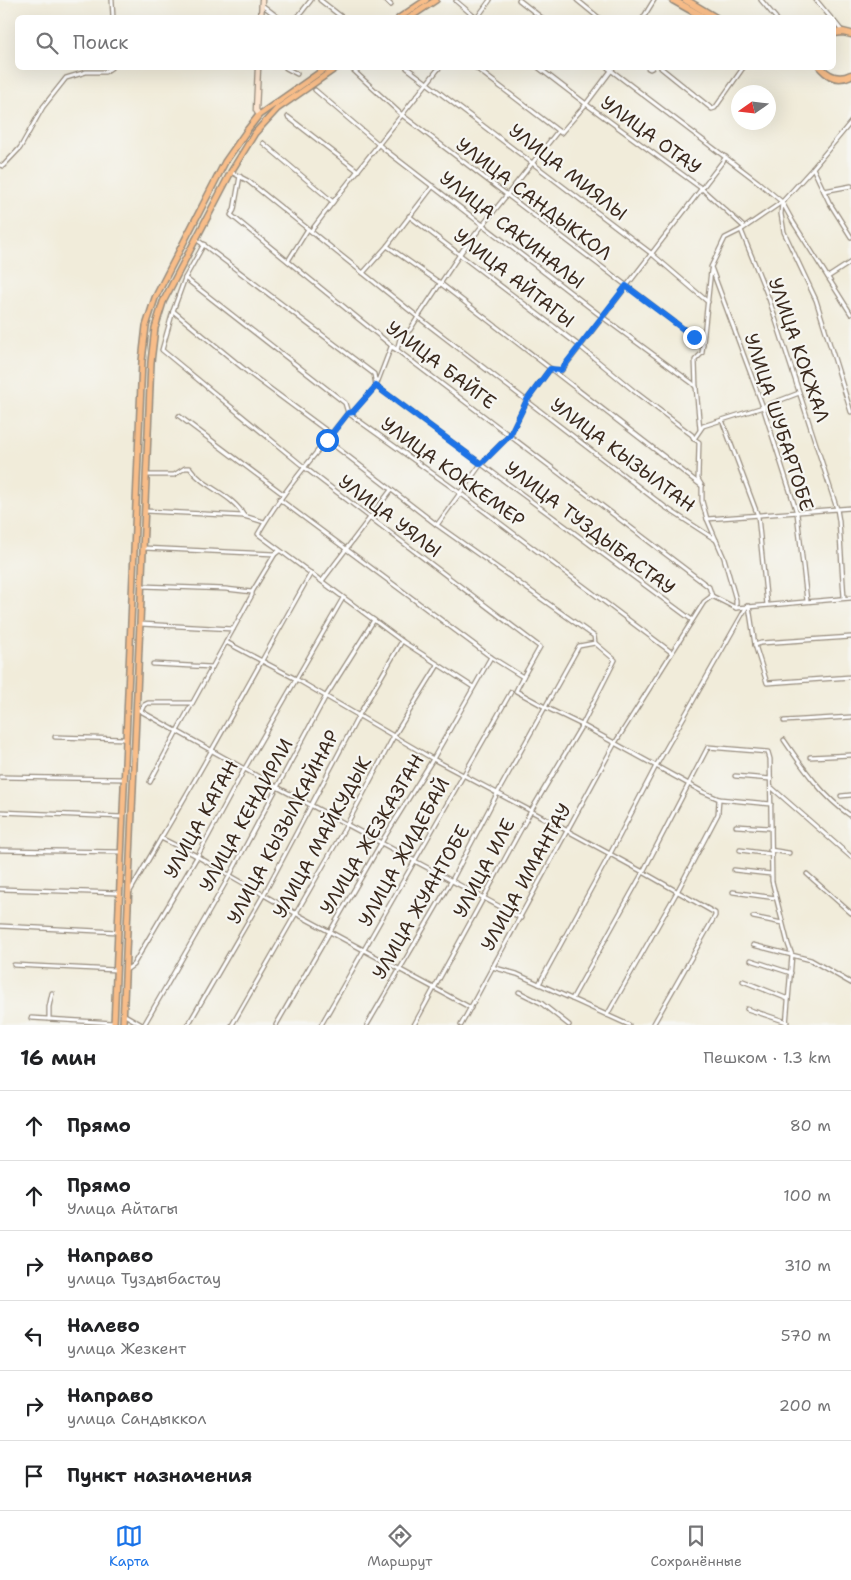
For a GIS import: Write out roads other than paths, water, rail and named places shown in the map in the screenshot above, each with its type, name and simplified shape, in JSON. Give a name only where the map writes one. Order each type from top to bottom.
[{"type":"highway","points":[[673,0],[700,15]]},
{"type":"highway","points":[[686,0],[711,15]]},
{"type":"highway","points":[[836,33],[851,34]]},
{"type":"highway","points":[[823,70],[833,77],[850,77]]},
{"type":"main road","points":[[404,15],[426,0]]},
{"type":"main road","points":[[414,15],[436,0]]},
{"type":"main road","points":[[123,1025],[138,709],[151,362],[155,328],[163,302],[187,255],[255,133],[277,109],[324,70]]},
{"type":"main road","points":[[114,1024],[142,361],[146,326],[155,298],[179,250],[225,162],[248,129],[259,116],[316,78],[332,70]]},
{"type":"main road","points":[[125,765],[134,765]]},
{"type":"street","points":[[112,0],[113,15]]},
{"type":"street","points":[[299,15],[310,0]]},
{"type":"street","points":[[320,0],[339,15]]},
{"type":"street","points":[[386,0],[391,5]]},
{"type":"street","points":[[478,15],[490,0]]},
{"type":"street","points":[[519,0],[538,15]]},
{"type":"street","points":[[576,0],[595,15]]},
{"type":"street","points":[[645,15],[654,0]]},
{"type":"street","points":[[762,0],[774,15]]},
{"type":"street","points":[[816,0],[828,15]]},
{"type":"street","points":[[456,1],[472,15]]},
{"type":"street","points":[[261,15],[262,2]]},
{"type":"street","points":[[262,2],[276,15]]},
{"type":"street","points":[[836,24],[842,32]]},
{"type":"street","points":[[0,165],[3,166],[20,148],[43,107],[66,78],[86,72],[104,72],[108,70]]},
{"type":"street","points":[[258,70],[256,110],[259,116]]},
{"type":"street","points":[[289,70],[296,74]]},
{"type":"street","name":"УЛИЦА САНДЫККОЛ","points":[[352,70],[402,115],[703,345]]},
{"type":"street","name":"УЛИЦА МИЯЛЫ","points":[[410,70],[652,254],[708,302]]},
{"type":"street","points":[[288,261],[310,230],[437,70]]},
{"type":"street","points":[[479,70],[559,132]]},
{"type":"street","name":"УЛИЦА ОТАУ","points":[[542,70],[702,189],[744,227]]},
{"type":"street","points":[[472,687],[402,641],[258,534],[279,499],[304,467],[348,413],[353,412],[376,386],[391,347],[397,350],[401,335],[410,330],[460,254],[532,162],[586,104],[610,70]]},
{"type":"street","points":[[614,70],[782,202],[851,314]]},
{"type":"street","points":[[663,70],[712,109],[742,70]]},
{"type":"street","name":"УЛИЦА САКИНАЛЫ","points":[[314,90],[433,186],[696,387]]},
{"type":"street","points":[[288,117],[358,171]]},
{"type":"street","points":[[700,429],[695,360],[702,353],[711,267],[716,256],[725,238],[741,230],[782,202],[850,124]]},
{"type":"street","points":[[263,143],[333,202]]},
{"type":"street","points":[[550,369],[561,370],[726,157]]},
{"type":"street","points":[[813,168],[851,237]]},
{"type":"street","name":"УЛИЦА КЫЗЫЛТАН","points":[[232,172],[248,181],[418,317],[665,507],[716,540]]},
{"type":"street","name":"УЛИЦА БАЙГЕ","points":[[240,176],[234,210],[231,215],[397,350],[709,587],[712,596]]},
{"type":"street","points":[[363,273],[387,246],[433,186]]},
{"type":"street","points":[[824,191],[851,186]]},
{"type":"street","points":[[782,202],[781,214],[784,232],[816,300],[851,412]]},
{"type":"street","name":"УЛИЦА АЙТАГЫ","points":[[409,216],[580,346],[634,391],[692,435],[694,439]]},
{"type":"street","name":"УЛИЦА КОКЖАЛ","points":[[741,230],[769,299],[837,509],[840,521],[844,598]]},
{"type":"street","name":"УЛИЦА ТУЗДЫБАСТАУ","points":[[196,238],[374,374],[376,386],[692,620]]},
{"type":"street","points":[[204,244],[185,278],[173,311],[249,373],[326,431],[328,435],[327,440]]},
{"type":"street","points":[[387,246],[440,283],[702,486]]},
{"type":"street","points":[[179,250],[187,255]]},
{"type":"street","points":[[828,277],[851,262]]},
{"type":"street","name":"УЛИЦА ШУБАРТОБЕ","points":[[711,267],[763,407],[797,513],[806,601]]},
{"type":"street","name":"УЛИЦА КОККЕМЕР","points":[[185,278],[344,403],[348,413],[460,493],[671,652]]},
{"type":"street","name":"УЛИЦА УЯЛЫ","points":[[173,311],[162,350],[304,467],[540,647],[523,677]]},
{"type":"street","points":[[437,525],[481,464],[510,435],[527,400],[550,369]]},
{"type":"street","points":[[736,608],[736,600],[724,558],[707,519],[702,501],[702,486],[698,479],[699,442],[694,439],[703,426],[763,407],[799,393]]},
{"type":"street","points":[[179,416],[283,494]]},
{"type":"street","points":[[722,420],[758,516],[767,604]]},
{"type":"street","points":[[226,642],[296,678],[433,759],[531,810],[582,725],[615,660],[595,643],[594,636],[437,525],[327,440]]},
{"type":"street","points":[[138,455],[147,455]]},
{"type":"street","points":[[147,475],[174,475],[185,468],[190,468],[193,473],[238,506],[244,516]]},
{"type":"street","points":[[322,581],[391,490]]},
{"type":"street","points":[[279,499],[491,657],[523,677],[516,691],[719,799],[771,804]]},
{"type":"street","points":[[707,519],[851,508]]},
{"type":"street","points":[[146,511],[244,516],[264,522]]},
{"type":"street","points":[[144,548],[275,554]]},
{"type":"street","points":[[150,782],[252,592],[275,554],[280,551]]},
{"type":"street","points":[[129,894],[212,751],[311,573]]},
{"type":"street","points":[[142,586],[226,589],[252,592]]},
{"type":"street","points":[[712,596],[736,608],[851,598]]},
{"type":"street","name":"УЛИЦА ИМАНТАУ","points":[[461,1025],[615,743],[692,620],[704,602],[712,596]]},
{"type":"street","name":"УЛИЦА КАГАН","points":[[125,970],[133,965],[197,857],[245,768],[343,598]]},
{"type":"street","points":[[748,606],[755,644],[767,683],[851,677]]},
{"type":"street","points":[[539,984],[656,766],[748,606]]},
{"type":"street","name":"УЛИЦА КЕНДИРЛИ","points":[[143,1025],[230,875],[326,696],[374,620]]},
{"type":"street","points":[[140,624],[233,630]]},
{"type":"street","points":[[755,644],[851,637]]},
{"type":"street","name":"УЛИЦА КЫЗЫЛКАЙНАР","points":[[188,1025],[264,894],[359,715],[402,641]]},
{"type":"street","points":[[498,792],[579,646],[595,643]]},
{"type":"street","name":"УЛИЦА ЖЕЗКАЗГАН","points":[[276,1025],[491,657]]},
{"type":"street","points":[[153,664],[212,667]]},
{"type":"street","name":"УЛИЦА МАЙКУДЫК","points":[[232,1025],[347,824],[394,736],[438,664]]},
{"type":"street","name":"УЛИЦА ЖИДЕБАЙ","points":[[321,1025],[511,692]]},
{"type":"street","points":[[192,703],[148,703],[138,709],[520,918]]},
{"type":"street","points":[[784,721],[851,717]]},
{"type":"street","points":[[55,737],[126,739]]},
{"type":"street","points":[[784,740],[806,772],[842,810],[851,816]]},
{"type":"street","points":[[572,999],[643,872],[708,747],[768,752],[770,759],[771,874],[782,923],[792,955],[787,1024],[747,1009]]},
{"type":"street","points":[[810,757],[851,755]]},
{"type":"street","points":[[734,776],[771,779]]},
{"type":"street","points":[[0,777],[124,779]]},
{"type":"street","points":[[771,786],[851,857]]},
{"type":"street","name":"УЛИЦА ЖУАНТОБЕ","points":[[367,1025],[452,880],[498,792]]},
{"type":"street","points":[[841,796],[851,795]]},
{"type":"street","points":[[607,1015],[677,892],[718,814],[719,799]]},
{"type":"street","name":"УЛИЦА ИЛЕ","points":[[414,1025],[531,810],[643,872]]},
{"type":"street","points":[[0,812],[123,817]]},
{"type":"street","points":[[736,826],[770,828]]},
{"type":"street","name":"УЛИЦА КЕНДИРЛИ","points":[[161,838],[471,1008]]},
{"type":"street","points":[[0,850],[121,852]]},
{"type":"street","points":[[740,850],[789,852]]},
{"type":"street","points":[[734,870],[771,874]]},
{"type":"street","points":[[643,872],[714,912],[716,916],[653,1025]]},
{"type":"street","points":[[807,874],[851,914]]},
{"type":"street","points":[[0,889],[120,893]]},
{"type":"street","points":[[733,892],[776,898]]},
{"type":"street","points":[[753,917],[782,923]]},
{"type":"street","points":[[0,926],[118,932]]},
{"type":"street","points":[[753,946],[811,960],[851,983]]},
{"type":"street","points":[[751,960],[791,973]]},
{"type":"street","points":[[14,965],[116,970]]},
{"type":"street","points":[[492,967],[517,974],[629,1025]]},
{"type":"street","points":[[743,981],[788,998]]},
{"type":"street","points":[[519,992],[541,1003],[569,1025]]},
{"type":"street","points":[[49,1019],[52,993]]},
{"type":"street","points":[[123,1014],[143,1025]]},
{"type":"street","points":[[31,1018],[114,1024]]}]
